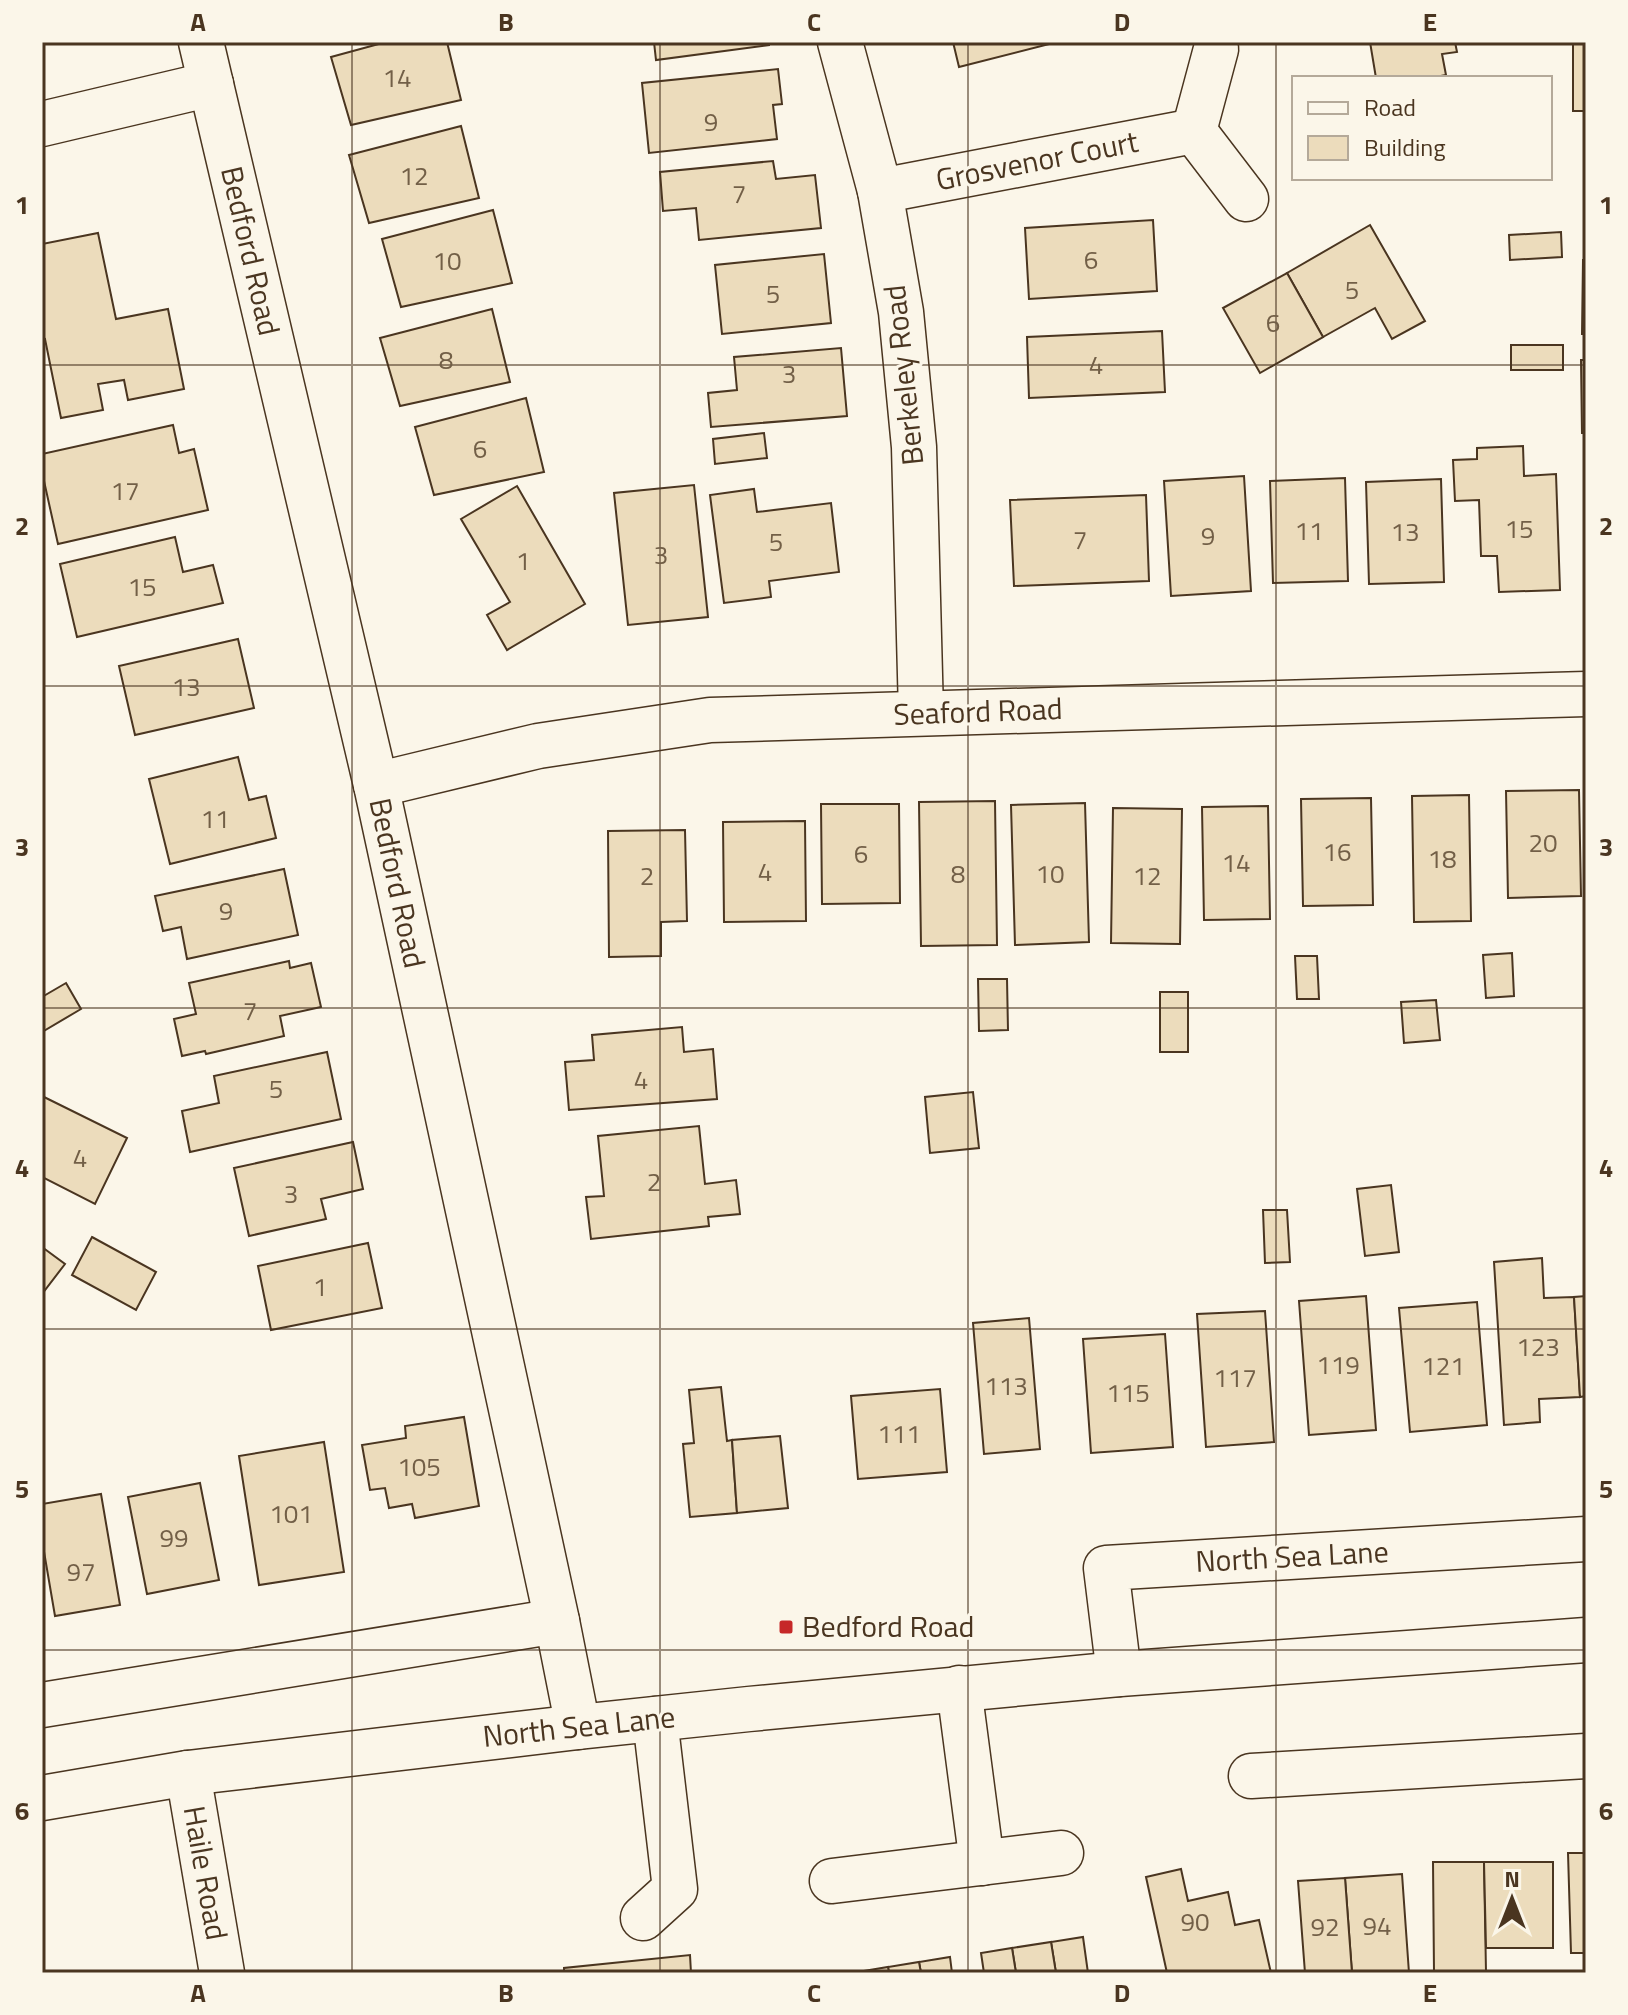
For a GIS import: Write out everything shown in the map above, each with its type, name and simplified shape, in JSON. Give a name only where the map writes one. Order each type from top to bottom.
[{"type":"street","name":"Bedford Road","points":[[201,42],[376,785],[578,1727]]},
{"type":"street","name":"Berkeley Road","points":[[840,42],[880,191],[901,312],[914,447],[921,713]]},
{"type":"street","points":[[1216,49],[1194,131],[1246,199]]},
{"type":"street","points":[[42,124],[211,84]]},
{"type":"street","name":"Grosvenor Court","points":[[880,191],[1194,131]]},
{"type":"street","name":"Seaford Road","points":[[376,785],[538,746],[710,720],[1586,694]]},
{"type":"street","name":"North Sea Lane","points":[[1119,1674],[1106,1568],[1586,1539]]},
{"type":"street","points":[[42,1705],[557,1621]]},
{"type":"street","name":"North Sea Lane","points":[[42,1798],[188,1773],[655,1719],[1119,1674],[1586,1640]]},
{"type":"street","points":[[959,1688],[982,1863]]},
{"type":"street","points":[[643,1918],[675,1889],[655,1719]]},
{"type":"street","points":[[1251,1776],[1586,1756]]},
{"type":"street","name":"Haile Road","points":[[188,1773],[222,1973]]},
{"type":"street","points":[[832,1881],[1061,1853]]},
{"type":"building","points":[[386,42],[447,42],[461,100],[351,125],[331,57]]},
{"type":"building","points":[[654,42],[769,42],[769,45],[656,60]]},
{"type":"building","points":[[953,42],[1057,42],[959,67]]},
{"type":"building","points":[[1370,42],[1455,42],[1457,52],[1442,54],[1446,75],[1376,76]]},
{"type":"building","points":[[1573,42],[1586,42],[1586,111],[1573,111]]},
{"type":"building","points":[[778,69],[782,104],[773,105],[777,139],[649,153],[642,83]]},
{"type":"building","points":[[461,126],[479,198],[369,223],[349,155]]},
{"type":"building","points":[[773,161],[776,179],[815,175],[821,228],[699,240],[696,208],[663,211],[660,172]]},
{"type":"building","points":[[493,210],[512,283],[401,307],[382,239]]},
{"type":"building","points":[[1153,220],[1157,291],[1029,299],[1025,228]]},
{"type":"building","points":[[1370,225],[1425,321],[1392,339],[1375,308],[1323,337],[1287,273]]},
{"type":"building","points":[[1561,232],[1562,257],[1510,260],[1509,235]]},
{"type":"building","points":[[98,233],[116,319],[168,309],[184,389],[128,400],[124,380],[98,384],[103,410],[61,418],[45,339],[42,340],[42,244]]},
{"type":"building","points":[[824,254],[831,323],[722,334],[715,265]]},
{"type":"building","points":[[1583,260],[1586,260],[1586,334],[1582,334]]},
{"type":"building","points":[[1287,273],[1323,337],[1260,373],[1223,308]]},
{"type":"building","points":[[492,309],[510,382],[400,406],[380,338]]},
{"type":"building","points":[[1162,331],[1165,392],[1029,398],[1027,337]]},
{"type":"building","points":[[1511,345],[1563,345],[1563,370],[1511,370]]},
{"type":"building","points":[[841,348],[847,416],[711,427],[708,393],[737,390],[734,357]]},
{"type":"building","points":[[1581,360],[1586,360],[1586,433],[1582,433]]},
{"type":"building","points":[[526,398],[544,472],[434,495],[415,427]]},
{"type":"building","points":[[173,425],[179,453],[194,449],[208,510],[58,544],[42,472],[42,454]]},
{"type":"building","points":[[764,433],[767,458],[715,464],[713,439]]},
{"type":"building","points":[[1523,446],[1524,476],[1556,474],[1560,590],[1499,592],[1497,556],[1481,556],[1479,500],[1455,501],[1453,460],[1477,459],[1477,448]]},
{"type":"building","points":[[1244,476],[1251,591],[1171,596],[1164,481]]},
{"type":"building","points":[[1345,478],[1348,581],[1273,583],[1270,481]]},
{"type":"building","points":[[1441,479],[1444,582],[1369,584],[1366,482]]},
{"type":"building","points":[[694,485],[708,617],[628,625],[614,493]]},
{"type":"building","points":[[517,486],[585,604],[507,650],[487,615],[510,602],[461,519]]},
{"type":"building","points":[[754,489],[757,512],[831,503],[839,572],[769,581],[771,597],[724,603],[710,495]]},
{"type":"building","points":[[1146,495],[1149,581],[1014,586],[1010,500]]},
{"type":"building","points":[[175,537],[183,572],[213,565],[223,603],[77,637],[60,564]]},
{"type":"building","points":[[238,639],[254,708],[135,735],[119,666]]},
{"type":"building","points":[[238,757],[249,800],[266,796],[276,838],[170,864],[149,779]]},
{"type":"building","points":[[1579,790],[1581,896],[1508,898],[1506,791]]},
{"type":"building","points":[[1469,795],[1471,921],[1414,922],[1412,796]]},
{"type":"building","points":[[1371,798],[1373,905],[1303,906],[1301,799]]},
{"type":"building","points":[[995,801],[997,945],[921,946],[919,802]]},
{"type":"building","points":[[1085,803],[1089,942],[1015,945],[1011,805]]},
{"type":"building","points":[[821,804],[899,804],[900,903],[822,904]]},
{"type":"building","points":[[1268,806],[1270,919],[1204,920],[1202,807]]},
{"type":"building","points":[[1113,808],[1182,809],[1180,944],[1111,943]]},
{"type":"building","points":[[805,821],[806,921],[724,922],[723,822]]},
{"type":"building","points":[[685,830],[687,921],[661,922],[661,956],[609,957],[608,831]]},
{"type":"building","points":[[284,869],[298,935],[187,959],[181,927],[163,931],[155,896]]},
{"type":"building","points":[[1512,953],[1514,996],[1486,998],[1483,955]]},
{"type":"building","points":[[1295,956],[1317,956],[1319,999],[1297,999]]},
{"type":"building","points":[[289,961],[290,968],[311,963],[321,1007],[280,1016],[284,1036],[206,1054],[205,1051],[182,1056],[174,1019],[196,1014],[189,983]]},
{"type":"building","points":[[978,979],[1007,979],[1008,1030],[979,1031]]},
{"type":"building","points":[[66,983],[81,1009],[42,1032],[42,997]]},
{"type":"building","points":[[1160,992],[1188,992],[1188,1052],[1160,1052]]},
{"type":"building","points":[[1436,1000],[1440,1040],[1404,1043],[1401,1002]]},
{"type":"building","points":[[682,1027],[684,1052],[713,1049],[717,1099],[569,1110],[565,1062],[594,1060],[592,1035]]},
{"type":"building","points":[[327,1052],[341,1119],[190,1152],[182,1111],[219,1103],[214,1076]]},
{"type":"building","points":[[973,1092],[979,1148],[930,1153],[925,1097]]},
{"type":"building","points":[[42,1096],[127,1138],[95,1204],[42,1177]]},
{"type":"building","points":[[699,1126],[705,1184],[736,1180],[740,1214],[708,1217],[709,1226],[591,1239],[586,1197],[604,1196],[598,1136]]},
{"type":"building","points":[[353,1142],[363,1189],[321,1199],[326,1219],[249,1236],[234,1168]]},
{"type":"building","points":[[1391,1185],[1399,1252],[1365,1256],[1357,1189]]},
{"type":"building","points":[[1263,1210],[1287,1210],[1290,1262],[1265,1263]]},
{"type":"building","points":[[92,1237],[156,1272],[136,1310],[72,1275]]},
{"type":"building","points":[[368,1243],[382,1308],[271,1330],[258,1266]]},
{"type":"building","points":[[42,1247],[65,1264],[42,1294]]},
{"type":"building","points":[[1542,1258],[1544,1298],[1574,1297],[1580,1397],[1539,1399],[1540,1422],[1504,1425],[1494,1262]]},
{"type":"building","points":[[1366,1296],[1376,1430],[1309,1435],[1299,1301]]},
{"type":"building","points":[[1586,1296],[1586,1396],[1580,1397],[1574,1297]]},
{"type":"building","points":[[1477,1302],[1487,1425],[1410,1432],[1399,1308]]},
{"type":"building","points":[[1265,1311],[1274,1442],[1206,1447],[1197,1314]]},
{"type":"building","points":[[1029,1318],[1040,1449],[984,1454],[973,1323]]},
{"type":"building","points":[[1165,1334],[1173,1447],[1091,1453],[1083,1339]]},
{"type":"building","points":[[721,1387],[727,1441],[732,1440],[737,1513],[690,1517],[683,1444],[694,1443],[689,1390]]},
{"type":"building","points":[[940,1389],[947,1472],[858,1479],[851,1396]]},
{"type":"building","points":[[464,1417],[479,1506],[415,1518],[412,1504],[389,1508],[385,1488],[370,1490],[362,1445],[406,1438],[405,1426]]},
{"type":"building","points":[[780,1436],[788,1508],[737,1513],[732,1440]]},
{"type":"building","points":[[324,1442],[344,1572],[259,1585],[239,1456]]},
{"type":"building","points":[[200,1483],[219,1580],[147,1594],[128,1497]]},
{"type":"building","points":[[101,1494],[120,1605],[55,1616],[42,1540],[42,1504]]},
{"type":"building","points":[[1568,1853],[1586,1853],[1586,1953],[1571,1953]]},
{"type":"building","points":[[1433,1862],[1484,1862],[1486,1972],[1434,1972]]},
{"type":"building","points":[[1484,1862],[1553,1862],[1553,1948],[1486,1948]]},
{"type":"building","points":[[1181,1869],[1188,1901],[1228,1892],[1235,1925],[1259,1920],[1271,1973],[1167,1973],[1146,1877]]},
{"type":"building","points":[[1402,1874],[1409,1973],[1352,1973],[1345,1878]]},
{"type":"building","points":[[1345,1878],[1352,1973],[1305,1973],[1298,1881]]},
{"type":"building","points":[[1083,1937],[1088,1973],[1056,1973],[1051,1942]]},
{"type":"building","points":[[1051,1942],[1056,1973],[1016,1973],[1012,1948]]},
{"type":"building","points":[[1012,1948],[1016,1973],[984,1973],[981,1953]]},
{"type":"building","points":[[690,1955],[691,1973],[564,1973],[564,1968]]},
{"type":"building","points":[[950,1957],[952,1973],[921,1973],[919,1962]]},
{"type":"building","points":[[919,1962],[921,1973],[889,1973],[888,1967]]},
{"type":"building","points":[[888,1967],[889,1973],[857,1973],[857,1972]]},
{"type":"place","name":"Bedford Road","points":[[786,1627]]}]
